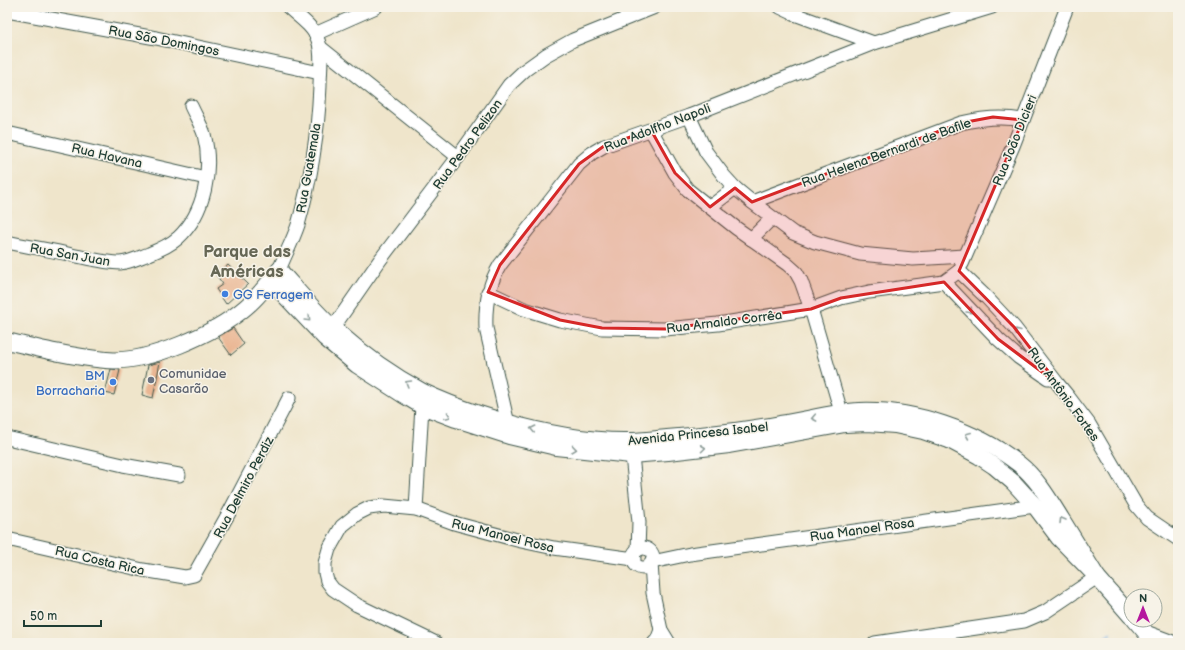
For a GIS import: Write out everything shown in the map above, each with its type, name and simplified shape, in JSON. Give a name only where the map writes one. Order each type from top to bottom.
[{"type":"main road","name":"Avenida Princesa Isabel","points":[[275,276],[358,365],[422,406],[456,419],[509,436],[556,446],[631,448],[729,446],[843,418],[861,411],[885,412],[913,416],[945,425],[965,433],[1000,451],[1021,465],[1044,491],[1097,577]]},
{"type":"main road","name":"Rua Guatemala","points":[[7,341],[46,350],[107,360],[147,356],[188,342],[218,327],[246,307],[275,276]]},
{"type":"main road","name":"Avenida Princesa Isabel","points":[[329,333],[420,390],[450,404],[508,424],[631,448]]},
{"type":"main road","name":"Avenida Princesa Isabel","points":[[843,418],[868,423],[895,425],[923,431],[949,440],[972,451],[994,466],[1013,482],[1035,506],[1059,538],[1097,577],[1123,607]]},
{"type":"main road","points":[[1140,628],[1147,638],[1171,643]]},
{"type":"street","points":[[288,7],[312,30],[376,7]]},
{"type":"street","name":"Rua Pedro Pelizon","points":[[329,333],[380,260],[458,157],[509,86],[525,70],[546,55],[574,40],[655,7]]},
{"type":"street","points":[[780,7],[797,15],[874,43]]},
{"type":"street","name":"Rua Adolfho Napoli","points":[[508,424],[486,328],[485,312],[488,292],[493,277],[500,266],[580,164],[592,153],[604,146],[689,116],[874,43],[992,7]]},
{"type":"street","name":"Rua João Dicieri","points":[[959,271],[1013,146],[1067,7]]},
{"type":"street","name":"Rua São Domingos","points":[[7,11],[156,38],[320,73]]},
{"type":"street","name":"Rua Guatemala","points":[[275,276],[297,226],[310,175],[319,107],[320,73],[320,47],[312,30]]},
{"type":"street","points":[[320,47],[458,157]]},
{"type":"street","name":"Rua San Juan","points":[[7,242],[120,263],[160,250],[178,238],[190,224],[201,204],[206,178],[206,146],[203,133],[191,106]]},
{"type":"street","points":[[689,116],[706,152],[724,176],[735,188],[752,202],[793,232],[815,242],[860,254],[913,259],[965,256]]},
{"type":"street","name":"Rua Helena Bernardi de Bafile","points":[[752,202],[961,123],[993,117],[1007,117],[1023,120]]},
{"type":"street","points":[[651,130],[675,173],[688,190],[796,272],[801,281],[843,418]]},
{"type":"street","name":"Rua Havana","points":[[7,134],[206,178]]},
{"type":"street","points":[[710,208],[735,188]]},
{"type":"street","points":[[751,239],[772,218]]},
{"type":"street","name":"Rua Arnaldo Corrêa","points":[[488,292],[524,309],[560,320],[602,328],[664,329],[718,324],[810,309],[841,298],[869,292],[944,282],[959,271]]},
{"type":"street","name":"Rua Antônio Fortes","points":[[959,271],[1014,327],[1067,395],[1088,424],[1136,505],[1147,518],[1178,539]]},
{"type":"street","points":[[944,282],[998,339],[1018,357],[1058,384]]},
{"type":"street","name":"Rua Delmiro Perdiz","points":[[194,575],[230,511],[289,398]]},
{"type":"street","points":[[416,509],[422,406]]},
{"type":"street","points":[[7,438],[179,475]]},
{"type":"street","points":[[631,448],[644,557],[661,630],[669,643]]},
{"type":"street","name":"Rua Manoel Rosa","points":[[436,643],[357,605],[333,589],[327,581],[325,563],[329,550],[342,526],[356,514],[370,508],[384,506],[416,509],[454,523],[521,541],[554,548],[592,554],[644,557],[690,554],[1035,506]]},
{"type":"street","name":"Rua Costa Rica","points":[[7,539],[144,570],[185,577],[194,575]]},
{"type":"street","points":[[875,643],[1024,620],[1045,612],[1097,577]]},
{"type":"street","points":[[654,643],[657,640],[661,630]]},
{"type":"highlighted area","points":[[993,117],[1023,120],[959,271],[1014,327],[1058,384],[998,339],[944,282],[841,298],[811,309],[665,329],[602,328],[560,320],[488,292],[500,265],[579,164],[604,146],[651,130],[675,173],[710,207],[735,188],[752,202],[961,123]]},
{"type":"building","points":[[228,265],[248,284],[226,304],[216,289],[223,284],[216,275]]},
{"type":"building","points":[[233,328],[244,344],[231,355],[218,337]]},
{"type":"building","name":"Comunidae Casarão","points":[[160,362],[153,398],[142,395],[148,365]]},
{"type":"building","name":"BM Borracharia","points":[[111,369],[120,370],[114,395],[105,393]]},
{"type":"waterway","points":[[1096,643],[1110,633]]},
{"type":"place","name":"GG Ferragem","points":[[225,294]]},
{"type":"place","name":"Comunidae Casarão","points":[[151,380]]},
{"type":"place","name":"BM Borracharia","points":[[113,382]]},
{"type":"district","name":"Parque das Américas","points":[[247,261]]}]
